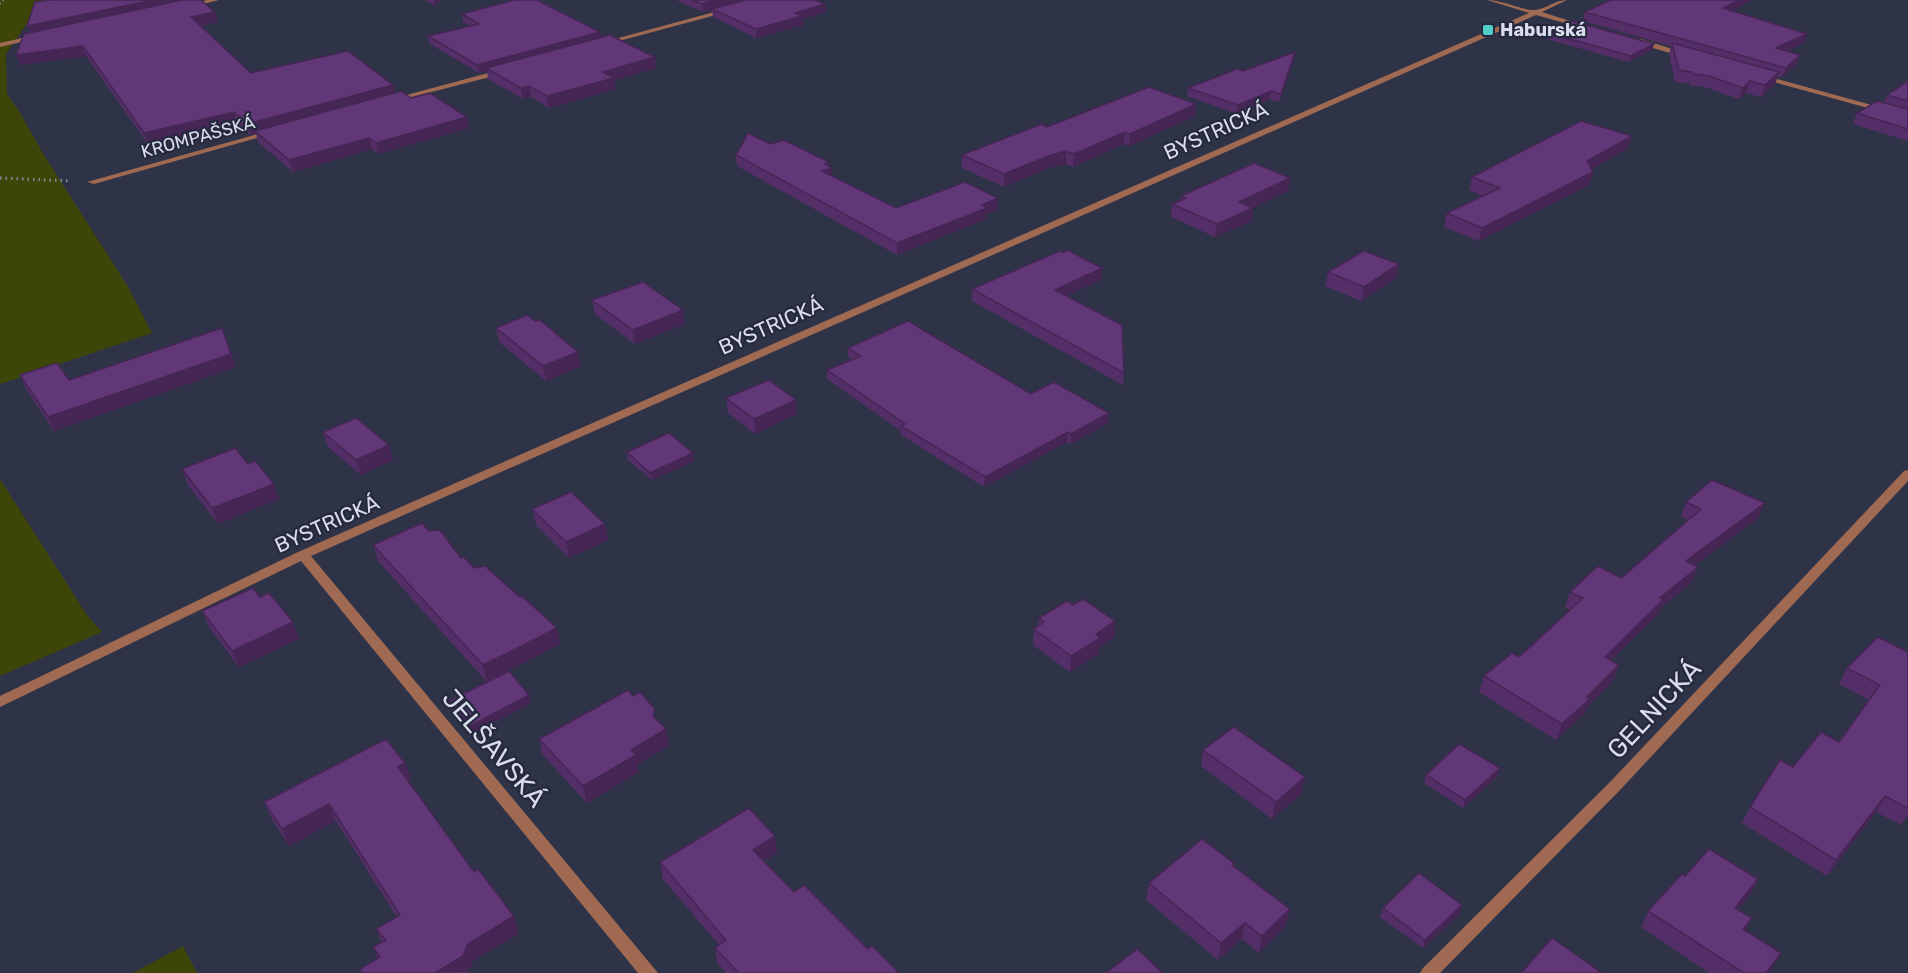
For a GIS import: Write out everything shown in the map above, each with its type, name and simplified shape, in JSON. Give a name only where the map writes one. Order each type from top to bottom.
[{"type":"street","points":[[182,7],[216,0]]},
{"type":"street","points":[[1490,0],[1592,28]]},
{"type":"street","name":"BYSTRICKÁ","points":[[0,702],[303,555],[1564,0]]},
{"type":"street","points":[[593,46],[742,6]]},
{"type":"street","points":[[0,45],[45,35]]},
{"type":"street","points":[[1626,38],[1694,57]]},
{"type":"street","points":[[388,102],[513,68]]},
{"type":"street","points":[[1751,73],[1908,117]]},
{"type":"street","name":"KROMPAŠSKÁ","points":[[91,182],[285,129]]},
{"type":"street","name":"GELNICKÁ","points":[[1429,973],[1616,785],[1908,474]]},
{"type":"street","name":"JELŠAVSKÁ","points":[[303,555],[648,973]]},
{"type":"path","points":[[0,4],[4,0]]},
{"type":"path","points":[[0,178],[91,182]]},
{"type":"green space","points":[[0,0],[43,0],[6,54],[7,94],[127,285],[152,333],[0,384]]},
{"type":"green space","points":[[0,479],[87,615],[102,632],[0,676]]},
{"type":"green space","points":[[183,946],[197,973],[133,973]]},
{"type":"building","points":[[153,0],[27,26],[35,2]]},
{"type":"building","points":[[182,0],[201,0],[215,12],[191,17],[251,73],[348,51],[393,85],[248,124],[234,112],[144,133],[83,46],[16,55],[24,34]]},
{"type":"building","points":[[515,0],[537,0],[600,32],[477,65],[428,36],[479,24],[462,14]]},
{"type":"building","points":[[693,0],[717,0],[702,4]]},
{"type":"building","points":[[746,0],[815,0],[825,4],[795,13],[802,16],[756,29],[712,9]]},
{"type":"building","points":[[1611,0],[1739,0],[1723,8],[1807,34],[1776,48],[1800,55],[1786,68],[1585,12]]},
{"type":"building","points":[[1572,21],[1654,44],[1631,56],[1548,33]]},
{"type":"building","points":[[610,35],[655,57],[603,72],[614,78],[547,96],[529,86],[521,88],[486,68]]},
{"type":"building","points":[[1672,43],[1779,72],[1765,85],[1750,81],[1743,88],[1709,76],[1679,70]]},
{"type":"building","points":[[1295,52],[1281,94],[1271,91],[1238,105],[1188,88],[1237,69],[1243,71]]},
{"type":"building","points":[[1908,81],[1908,101],[1887,95]]},
{"type":"building","points":[[1149,87],[1196,104],[1130,134],[1125,132],[1074,154],[1066,151],[1048,156],[1004,174],[962,155],[1042,124],[1047,127]]},
{"type":"building","points":[[401,91],[411,98],[430,93],[467,117],[376,143],[369,138],[289,160],[255,131]]},
{"type":"building","points":[[1877,101],[1908,109],[1908,129],[1857,113]]},
{"type":"building","points":[[1581,121],[1632,136],[1587,161],[1593,172],[1482,228],[1447,213],[1500,188],[1472,177]]},
{"type":"building","points":[[748,133],[770,144],[784,140],[829,162],[825,164],[832,168],[822,171],[896,208],[965,182],[998,198],[982,205],[987,208],[897,243],[736,155]]},
{"type":"building","points":[[1254,163],[1290,178],[1239,202],[1253,208],[1217,224],[1172,204],[1186,198],[1181,196]]},
{"type":"building","points":[[1067,250],[1102,268],[1055,290],[1122,325],[1124,373],[972,289]]},
{"type":"building","points":[[1364,251],[1399,264],[1364,287],[1328,272]]},
{"type":"building","points":[[643,282],[683,310],[633,330],[592,300]]},
{"type":"building","points":[[527,315],[535,321],[540,320],[578,352],[543,366],[496,328]]},
{"type":"building","points":[[908,321],[1031,394],[1054,382],[1109,413],[1071,434],[1068,432],[985,477],[901,426],[905,424],[827,370],[861,356],[848,348]]},
{"type":"building","points":[[222,328],[231,354],[48,417],[20,375],[57,363],[69,380]]},
{"type":"building","points":[[769,380],[796,400],[754,419],[726,398]]},
{"type":"building","points":[[356,418],[389,445],[356,460],[323,432]]},
{"type":"building","points":[[669,433],[693,453],[650,473],[627,452]]},
{"type":"building","points":[[235,448],[248,464],[255,461],[274,484],[212,508],[182,469]]},
{"type":"building","points":[[1712,480],[1765,503],[1686,561],[1698,567],[1660,598],[1663,600],[1605,657],[1619,665],[1587,697],[1590,699],[1562,724],[1484,676],[1512,653],[1519,657],[1583,598],[1570,592],[1598,566],[1621,578],[1701,509],[1686,502]]},
{"type":"building","points":[[571,492],[605,524],[566,542],[532,509]]},
{"type":"building","points":[[422,523],[429,531],[440,530],[461,558],[464,557],[474,568],[485,566],[557,628],[483,665],[373,545]]},
{"type":"building","points":[[253,588],[260,597],[269,593],[293,622],[232,651],[202,611]]},
{"type":"building","points":[[1083,599],[1115,621],[1096,634],[1100,638],[1071,656],[1034,629],[1044,622],[1039,618],[1067,601],[1073,605]]},
{"type":"building","points":[[1878,637],[1908,652],[1908,808],[1885,796],[1836,860],[1750,807],[1780,760],[1793,767],[1821,732],[1839,742],[1880,685],[1847,668]]},
{"type":"building","points":[[509,671],[529,695],[470,726],[449,701]]},
{"type":"building","points":[[628,690],[633,696],[640,692],[655,709],[653,716],[666,729],[631,750],[636,755],[583,786],[539,739]]},
{"type":"building","points":[[1234,727],[1305,777],[1276,802],[1203,750]]},
{"type":"building","points":[[386,739],[405,763],[398,767],[474,872],[478,869],[514,916],[468,944],[463,956],[435,973],[363,973],[360,969],[380,957],[373,947],[386,940],[376,929],[400,915],[329,804],[282,829],[264,802]]},
{"type":"building","points":[[1459,744],[1500,768],[1465,800],[1426,775]]},
{"type":"building","points":[[749,808],[775,836],[753,850],[794,892],[804,885],[868,949],[872,946],[899,973],[739,973],[715,948],[726,940],[660,862]]},
{"type":"building","points":[[1202,839],[1290,909],[1262,936],[1245,923],[1221,943],[1149,883]]},
{"type":"building","points":[[1709,849],[1758,879],[1735,908],[1752,918],[1743,929],[1781,953],[1766,973],[1744,973],[1648,911],[1682,874],[1685,876]]},
{"type":"building","points":[[1419,873],[1462,905],[1425,940],[1383,908]]},
{"type":"building","points":[[1552,938],[1602,973],[1521,973]]},
{"type":"building","points":[[1137,949],[1163,973],[1106,973]]},
{"type":"place","name":"Haburská","points":[[1488,30]]}]
